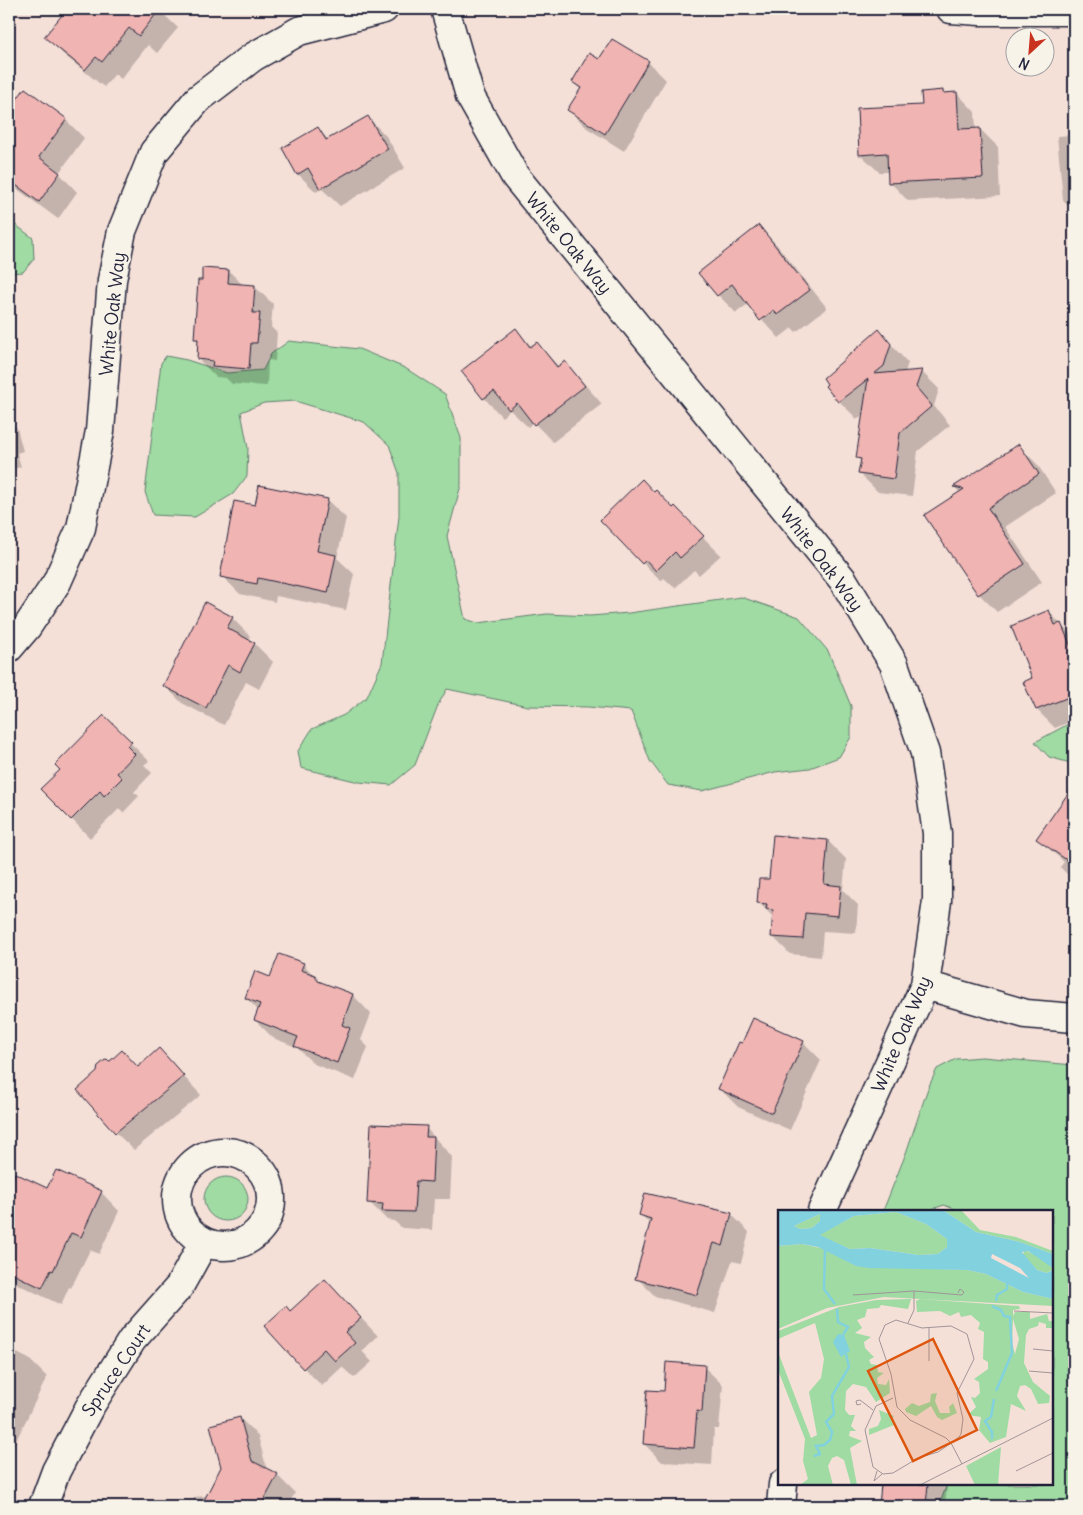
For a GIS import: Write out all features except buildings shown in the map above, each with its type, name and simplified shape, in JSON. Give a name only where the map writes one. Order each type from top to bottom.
[{"type":"street","name":"White Oak Way","points":[[9,648],[27,627],[57,582],[81,528],[100,431],[112,280],[122,231],[154,152],[198,99],[252,57],[299,30],[384,9]]},
{"type":"street","name":"White Oak Way","points":[[445,9],[470,96],[515,176],[843,580],[894,664],[925,753],[938,833],[937,901],[925,985],[822,1210]]},
{"type":"street","points":[[951,9],[980,11],[1074,11]]},
{"type":"street","points":[[925,985],[1026,1014],[1074,1018]]},
{"type":"street","name":"Spruce Court","points":[[43,1506],[62,1458],[89,1408],[132,1340],[179,1287],[204,1242]]},
{"type":"street","points":[[781,1506],[783,1485]]},
{"type":"green space","points":[[9,220],[33,238],[34,259],[23,272],[9,273]]},
{"type":"green space","points":[[289,341],[359,349],[405,368],[445,394],[461,438],[461,485],[447,536],[465,619],[478,623],[547,614],[590,616],[629,613],[741,597],[799,617],[828,651],[851,706],[851,737],[839,757],[810,768],[775,772],[702,791],[668,785],[650,761],[631,711],[588,707],[528,706],[447,689],[438,705],[415,765],[391,785],[359,782],[301,768],[298,751],[312,729],[344,715],[367,697],[382,663],[399,516],[399,473],[389,445],[364,422],[295,401],[264,403],[241,412],[248,448],[247,476],[233,494],[195,517],[153,515],[145,492],[161,363],[166,356],[187,360],[227,373],[263,370],[271,354]]},
{"type":"green space","points":[[1074,721],[1074,764],[1049,757],[1035,742]]},
{"type":"green space","points":[[982,1057],[1074,1065],[1074,1506],[939,1506],[947,1485],[1053,1485],[1053,1210],[956,1210],[944,1205],[930,1210],[883,1210],[906,1153],[928,1088],[937,1069],[956,1059]]},
{"type":"green space","points":[[230,1177],[242,1183],[247,1190],[247,1208],[242,1215],[235,1220],[222,1221],[214,1218],[207,1211],[204,1195],[207,1187],[214,1180]]}]
